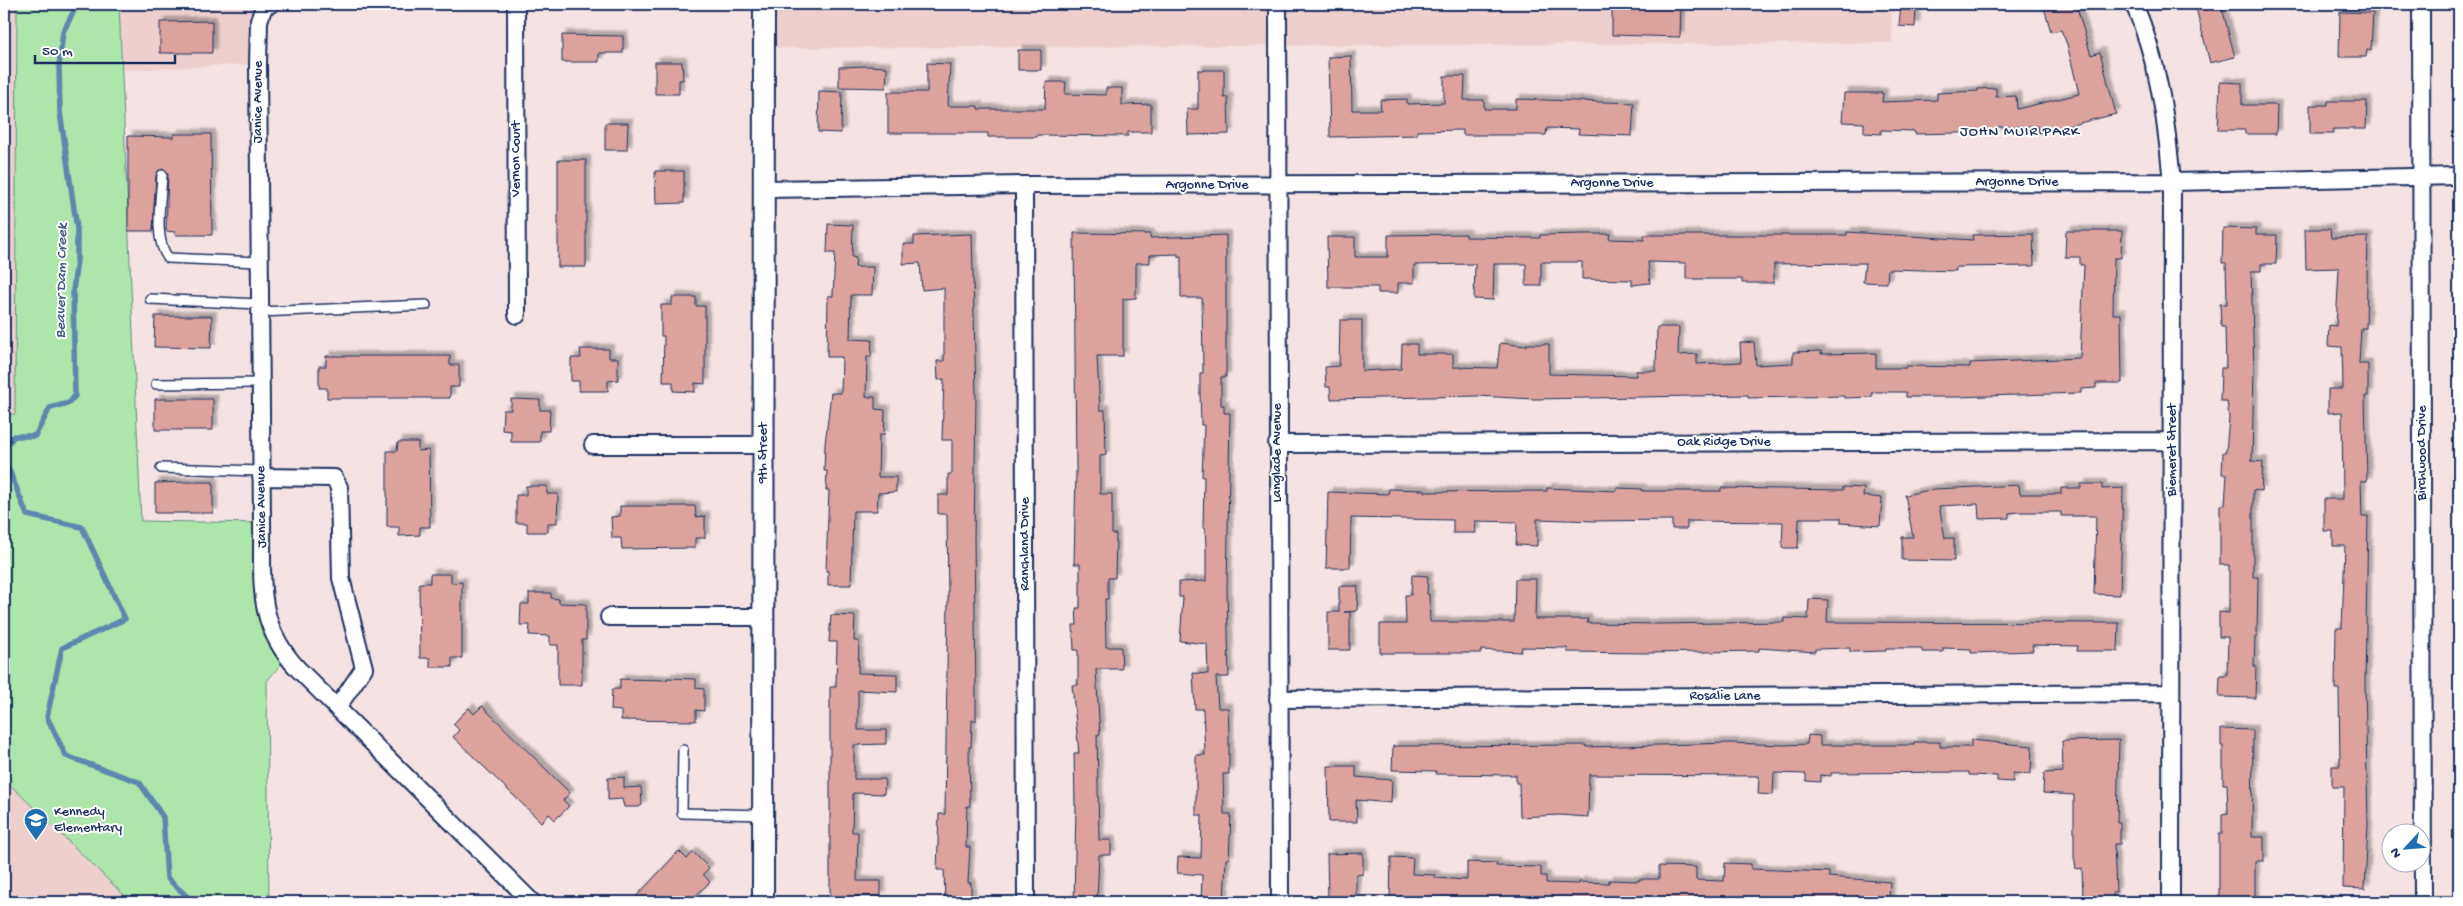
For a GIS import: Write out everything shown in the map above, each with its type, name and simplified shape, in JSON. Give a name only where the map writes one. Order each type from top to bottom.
[{"type":"street","name":"Vernon Court","points":[[516,4],[517,315]]},
{"type":"street","name":"9th Street","points":[[763,902],[764,4]]},
{"type":"street","name":"Langlade Avenue","points":[[1278,4],[1277,444],[1280,902]]},
{"type":"street","name":"Biemeret Street","points":[[2134,4],[2156,69],[2163,102],[2172,182],[2171,902]]},
{"type":"street","name":"Birchwood Drive","points":[[2420,4],[2424,902]]},
{"type":"street","name":"Janice Avenue","points":[[266,5],[259,21],[258,262],[263,587],[268,621],[274,639],[286,657],[532,902]]},
{"type":"street","name":"Argonne Drive","points":[[765,189],[1024,185],[2172,182],[2459,176]]},
{"type":"street","name":"Ranchland Drive","points":[[1024,185],[1026,902]]},
{"type":"street","name":"Oak Ridge Drive","points":[[1277,444],[2172,441]]},
{"type":"street","points":[[593,445],[763,445]]},
{"type":"street","points":[[261,474],[334,478],[339,486],[341,578],[364,668],[337,708]]},
{"type":"street","points":[[609,617],[763,617]]},
{"type":"street","name":"Rosalie Lane","points":[[1278,699],[2171,693]]},
{"type":"lane","points":[[162,175],[160,230],[162,250],[168,258],[258,262]]},
{"type":"lane","points":[[150,299],[259,308],[426,306]]},
{"type":"lane","points":[[156,384],[260,383]]},
{"type":"lane","points":[[161,468],[261,474]]},
{"type":"lane","points":[[683,750],[682,813],[763,815]]},
{"type":"shaded area","points":[[4,4],[17,4],[15,415],[4,415]]},
{"type":"shaded area","points":[[119,4],[271,4],[258,64],[122,70]]},
{"type":"shaded area","points":[[764,4],[1891,4],[1892,43],[765,48]]},
{"type":"shaded area","name":"Kennedy Elementary","points":[[4,779],[131,902],[4,902]]},
{"type":"green space","points":[[17,4],[119,4],[141,521],[262,523],[263,587],[287,657],[267,681],[269,897],[274,902],[131,902],[4,779],[4,415],[15,414]]},
{"type":"building","points":[[1612,4],[1681,4],[1680,37],[1612,35]]},
{"type":"building","points":[[1901,4],[1916,5],[1915,27],[1899,26]]},
{"type":"building","points":[[2043,4],[2076,4],[2091,55],[2100,52],[2116,114],[2039,133],[2037,126],[1997,127],[1997,132],[1915,134],[1914,131],[1881,130],[1881,134],[1864,133],[1864,123],[1842,122],[1844,93],[1883,93],[1882,102],[1937,100],[1937,93],[1996,88],[1996,97],[2016,96],[2017,109],[2079,94],[2067,44],[2061,30],[2051,32]]},
{"type":"building","points":[[2195,4],[2221,4],[2235,57],[2210,63]]},
{"type":"building","points":[[2340,12],[2373,13],[2371,50],[2367,50],[2366,57],[2339,57]]},
{"type":"building","points":[[212,21],[212,53],[160,53],[160,22]]},
{"type":"building","points":[[562,35],[623,36],[623,53],[599,53],[599,62],[562,62]]},
{"type":"building","points":[[1018,50],[1041,50],[1041,70],[1018,70]]},
{"type":"building","points":[[1351,56],[1352,110],[1381,110],[1380,100],[1407,99],[1407,104],[1444,103],[1444,76],[1465,76],[1464,100],[1484,100],[1484,109],[1516,109],[1516,99],[1634,103],[1632,136],[1578,134],[1579,129],[1547,128],[1546,135],[1463,135],[1463,130],[1417,131],[1417,135],[1330,137],[1328,57]]},
{"type":"building","points":[[655,62],[682,62],[683,80],[679,80],[679,94],[655,94]]},
{"type":"building","points":[[927,63],[950,64],[948,106],[978,106],[978,109],[1045,109],[1046,82],[1066,82],[1065,94],[1106,95],[1106,88],[1122,88],[1122,105],[1151,104],[1151,132],[1128,132],[1128,136],[1037,135],[1037,137],[988,137],[988,133],[888,133],[888,92],[927,92]]},
{"type":"building","points":[[839,67],[887,67],[886,88],[839,87]]},
{"type":"building","points":[[1198,70],[1224,70],[1224,98],[1228,97],[1229,134],[1188,135],[1187,109],[1198,109]]},
{"type":"building","points":[[2220,82],[2242,83],[2242,105],[2277,105],[2276,134],[2245,134],[2245,130],[2218,130]]},
{"type":"building","points":[[819,91],[842,92],[841,133],[818,132]]},
{"type":"building","points":[[2328,101],[2367,101],[2366,129],[2333,129],[2333,134],[2310,134],[2310,105],[2328,105]]},
{"type":"building","points":[[605,123],[628,123],[627,150],[605,150]]},
{"type":"building","points":[[174,134],[211,134],[212,235],[175,235],[175,232],[166,231],[168,175],[166,170],[162,169],[156,175],[153,231],[128,231],[128,136],[174,137]]},
{"type":"building","points":[[558,160],[586,160],[586,267],[558,267]]},
{"type":"building","points":[[655,171],[684,171],[684,203],[656,204]]},
{"type":"building","points":[[828,224],[853,225],[852,257],[856,258],[855,267],[873,267],[872,295],[851,295],[850,339],[872,340],[871,357],[867,357],[866,397],[875,397],[875,409],[885,410],[884,435],[879,435],[878,477],[896,477],[896,492],[878,493],[877,511],[853,511],[851,585],[828,585],[828,571],[826,571],[829,490],[826,490],[827,471],[824,471],[825,444],[831,393],[841,393],[842,357],[827,357],[828,296],[833,296],[835,253],[827,253]]},
{"type":"building","points":[[2223,228],[2256,229],[2256,235],[2277,235],[2276,264],[2261,264],[2261,271],[2251,271],[2254,368],[2252,461],[2263,462],[2261,491],[2253,490],[2253,577],[2258,577],[2257,637],[2255,637],[2254,666],[2256,666],[2255,698],[2219,697],[2220,676],[2227,676],[2228,637],[2219,637],[2219,612],[2229,613],[2229,565],[2220,565],[2220,505],[2225,505],[2227,474],[2222,474],[2223,452],[2226,452],[2229,418],[2227,401],[2220,401],[2221,368],[2226,368],[2225,327],[2221,327],[2220,304],[2227,304],[2226,263],[2222,263]]},
{"type":"building","points":[[2305,229],[2330,229],[2331,238],[2368,237],[2366,328],[2361,328],[2359,364],[2368,364],[2368,396],[2365,396],[2367,481],[2361,481],[2362,516],[2368,516],[2365,683],[2368,824],[2365,889],[2343,888],[2344,787],[2332,787],[2332,766],[2340,766],[2339,689],[2335,689],[2336,628],[2342,628],[2345,546],[2333,546],[2333,531],[2324,531],[2324,499],[2343,499],[2342,412],[2328,413],[2328,389],[2343,389],[2342,347],[2328,346],[2329,325],[2336,326],[2339,268],[2306,269]]},
{"type":"building","points":[[2066,231],[2122,231],[2121,258],[2114,258],[2113,314],[2121,314],[2122,383],[2096,383],[2096,388],[2081,389],[2081,393],[1906,397],[1906,392],[1872,392],[1872,397],[1844,398],[1844,396],[1748,398],[1748,395],[1534,399],[1477,396],[1331,399],[1330,387],[1326,387],[1325,367],[1339,366],[1340,320],[1362,320],[1362,371],[1401,369],[1402,344],[1417,344],[1417,354],[1453,354],[1453,367],[1497,368],[1500,343],[1526,346],[1526,344],[1549,344],[1549,374],[1636,376],[1636,371],[1656,371],[1657,327],[1679,327],[1678,355],[1697,354],[1697,364],[1741,362],[1740,343],[1754,342],[1756,365],[1793,363],[1793,352],[1821,351],[1821,354],[1876,353],[1876,368],[1906,368],[1906,366],[1970,367],[1970,363],[2080,358],[2084,265],[2080,265],[2080,257],[2065,257]]},
{"type":"building","points":[[1847,232],[1973,240],[1972,235],[2033,234],[2034,266],[1956,267],[1956,271],[1888,269],[1887,283],[1863,282],[1865,263],[1774,264],[1774,283],[1742,283],[1742,279],[1686,279],[1686,263],[1648,262],[1650,283],[1632,285],[1632,280],[1582,279],[1582,262],[1541,262],[1541,286],[1526,286],[1526,264],[1494,264],[1493,300],[1474,299],[1475,264],[1414,265],[1414,283],[1398,283],[1398,293],[1378,293],[1378,287],[1328,287],[1327,237],[1355,237],[1355,257],[1388,257],[1388,235],[1466,234],[1466,237],[1540,238],[1540,235],[1610,234],[1609,239],[1644,240],[1644,235],[1847,235]]},
{"type":"building","points":[[1074,233],[1150,234],[1150,238],[1226,235],[1226,377],[1221,377],[1221,405],[1224,405],[1224,413],[1230,413],[1227,589],[1229,677],[1216,677],[1218,708],[1228,708],[1229,734],[1229,774],[1223,774],[1224,814],[1231,814],[1229,859],[1226,859],[1224,902],[1201,902],[1202,875],[1177,873],[1178,857],[1201,858],[1202,815],[1196,815],[1196,755],[1205,755],[1203,709],[1195,709],[1193,673],[1208,674],[1207,644],[1180,641],[1183,597],[1179,597],[1179,582],[1206,581],[1206,547],[1205,528],[1203,528],[1204,477],[1202,477],[1204,425],[1201,425],[1200,393],[1200,373],[1203,373],[1202,298],[1181,298],[1181,256],[1178,257],[1178,254],[1150,255],[1150,263],[1136,263],[1136,298],[1123,299],[1123,356],[1097,356],[1100,410],[1105,410],[1106,455],[1100,456],[1100,494],[1112,494],[1112,534],[1116,534],[1115,578],[1108,578],[1108,599],[1105,599],[1106,647],[1121,647],[1122,669],[1096,669],[1100,735],[1097,735],[1099,840],[1111,840],[1111,855],[1099,855],[1097,902],[1074,902],[1076,806],[1074,753],[1079,753],[1072,685],[1078,685],[1078,650],[1074,650],[1073,625],[1077,625],[1076,608],[1080,608],[1080,564],[1074,564],[1076,470]]},
{"type":"building","points":[[972,234],[976,396],[974,540],[976,721],[972,720],[971,747],[969,747],[970,806],[967,806],[966,847],[970,847],[968,883],[971,883],[971,902],[945,902],[944,870],[937,870],[939,814],[945,814],[948,599],[947,514],[938,514],[938,495],[948,495],[948,474],[952,474],[952,440],[942,440],[944,379],[938,380],[937,361],[944,361],[944,288],[922,290],[920,263],[903,264],[903,244],[914,244],[914,236]]},
{"type":"building","points":[[672,297],[696,297],[696,306],[705,306],[705,384],[695,383],[695,392],[673,391],[673,382],[663,382],[664,336],[661,336],[661,305],[672,305]]},
{"type":"building","points":[[155,316],[212,316],[211,348],[154,347]]},
{"type":"building","points":[[580,349],[609,349],[609,358],[618,358],[618,380],[608,381],[608,391],[579,391],[579,381],[571,381],[571,358],[581,358]]},
{"type":"building","points":[[326,356],[450,356],[450,365],[459,365],[459,387],[450,387],[450,398],[327,398],[327,388],[319,388],[319,366],[326,366]]},
{"type":"building","points":[[155,399],[213,399],[213,430],[155,430]]},
{"type":"building","points":[[511,399],[540,400],[540,410],[550,410],[549,431],[540,431],[540,442],[511,442],[511,431],[502,430],[503,410],[511,410]]},
{"type":"building","points":[[398,442],[418,442],[418,451],[429,450],[430,527],[420,527],[420,535],[399,536],[399,527],[387,527],[387,451],[397,451]]},
{"type":"building","points":[[213,482],[213,513],[155,513],[155,483]]},
{"type":"building","points":[[2081,484],[2102,484],[2102,489],[2123,488],[2120,595],[2094,594],[2096,516],[2061,516],[2061,512],[2020,512],[2009,513],[2009,518],[1979,519],[1978,504],[1939,506],[1945,538],[1954,538],[1954,561],[1902,560],[1902,537],[1913,537],[1905,495],[1935,489],[2019,485],[2020,494],[2061,494],[2061,488],[2081,488]]},
{"type":"building","points":[[526,486],[547,486],[547,494],[558,494],[557,523],[548,523],[548,532],[527,532],[527,523],[516,523],[516,495],[526,495]]},
{"type":"building","points":[[1843,487],[1864,488],[1863,496],[1882,498],[1880,526],[1841,523],[1841,518],[1799,518],[1798,548],[1782,548],[1783,522],[1687,521],[1687,529],[1672,529],[1672,520],[1596,521],[1537,519],[1537,546],[1516,545],[1517,522],[1475,521],[1476,533],[1453,533],[1453,520],[1351,518],[1350,568],[1326,568],[1328,492],[1388,494],[1389,489],[1425,490],[1425,492],[1547,491],[1547,488],[1617,491],[1617,488],[1642,489],[1642,491],[1721,491],[1721,488],[1843,490]]},
{"type":"building","points":[[620,506],[695,506],[696,517],[705,516],[705,538],[695,538],[695,548],[622,549],[621,538],[612,538],[611,517],[620,516]]},
{"type":"building","points":[[430,574],[451,574],[451,583],[462,582],[462,658],[452,658],[452,667],[430,667],[430,658],[420,658],[419,583],[430,583]]},
{"type":"building","points":[[1412,575],[1428,576],[1427,594],[1429,594],[1430,622],[1514,622],[1515,579],[1536,579],[1535,619],[1588,619],[1587,623],[1659,624],[1784,622],[1784,618],[1808,619],[1809,599],[1828,600],[1827,622],[2119,623],[2118,651],[2077,651],[2078,646],[2032,645],[2033,651],[1971,653],[1971,649],[1943,648],[1943,652],[1922,652],[1922,648],[1886,648],[1886,651],[1850,652],[1850,648],[1815,649],[1815,652],[1759,648],[1759,651],[1649,653],[1567,652],[1567,648],[1522,647],[1521,652],[1481,650],[1481,653],[1380,653],[1380,624],[1406,624],[1405,595],[1411,595]]},
{"type":"building","points":[[1339,586],[1358,586],[1357,611],[1344,612],[1350,612],[1350,650],[1328,650],[1328,612],[1339,612]]},
{"type":"building","points":[[529,593],[551,593],[551,598],[559,599],[559,603],[586,604],[586,640],[582,640],[582,685],[558,685],[558,645],[550,645],[550,636],[529,635],[530,625],[520,625],[521,604],[529,604]]},
{"type":"building","points":[[831,615],[855,616],[854,641],[859,641],[858,673],[897,674],[897,692],[858,690],[858,730],[886,730],[886,744],[854,745],[854,779],[885,779],[884,794],[853,793],[852,832],[858,832],[857,881],[881,881],[881,896],[856,896],[856,902],[830,902],[830,687],[836,687],[837,642],[829,642]]},
{"type":"building","points":[[667,678],[696,679],[696,688],[704,689],[704,711],[696,710],[696,721],[621,720],[621,711],[611,710],[612,689],[620,689],[620,679],[667,680]]},
{"type":"building","points":[[482,706],[570,793],[563,800],[569,806],[555,820],[549,814],[541,822],[453,737],[459,730],[453,724],[469,708],[474,714]]},
{"type":"building","points":[[2221,729],[2253,730],[2252,837],[2264,837],[2264,861],[2255,861],[2255,902],[2219,902],[2219,834],[2222,834],[2222,814],[2228,813],[2227,784],[2223,784]]},
{"type":"building","points":[[1808,735],[1820,736],[1820,745],[1914,745],[1914,742],[1940,742],[1940,747],[1971,747],[1971,740],[2032,746],[2031,774],[2013,773],[2013,782],[1997,781],[1997,776],[1969,775],[1969,772],[1831,773],[1831,776],[1820,775],[1820,782],[1806,781],[1806,774],[1774,773],[1773,795],[1758,794],[1759,776],[1589,775],[1588,817],[1559,815],[1520,817],[1519,783],[1516,783],[1516,775],[1436,774],[1436,771],[1392,770],[1393,746],[1586,745],[1586,747],[1730,743],[1784,745],[1807,744]]},
{"type":"building","points":[[2119,740],[2117,823],[2120,823],[2120,844],[2114,844],[2116,892],[2113,892],[2113,902],[2083,902],[2082,868],[2076,869],[2074,857],[2074,795],[2043,793],[2044,773],[2063,772],[2062,741]]},
{"type":"building","points":[[1328,766],[1356,766],[1356,777],[1392,780],[1391,803],[1356,800],[1357,822],[1329,822]]},
{"type":"building","points":[[624,777],[624,788],[641,787],[642,805],[639,807],[624,807],[622,799],[608,800],[608,778]]},
{"type":"building","points":[[679,851],[687,859],[693,852],[709,868],[703,874],[710,882],[689,902],[682,896],[676,902],[631,902]]},
{"type":"building","points":[[1363,853],[1363,874],[1356,875],[1356,901],[1328,902],[1327,854]]},
{"type":"building","points":[[1391,857],[1413,858],[1412,874],[1435,875],[1435,878],[1467,880],[1467,862],[1497,863],[1496,866],[1541,867],[1541,876],[1546,876],[1546,883],[1579,884],[1579,882],[1609,883],[1609,880],[1639,881],[1639,879],[1659,879],[1659,866],[1696,867],[1696,880],[1724,881],[1725,863],[1751,864],[1751,869],[1829,872],[1829,877],[1890,882],[1889,902],[1390,902]]},
{"type":"waterway","name":"Beaver Dam Creek","points":[[4,449],[14,436],[35,436],[50,408],[69,403],[75,396],[73,291],[77,260],[77,229],[60,112],[59,66],[63,32],[74,11]]},
{"type":"waterway","name":"Beaver Dam Creek","points":[[4,457],[27,515],[82,527],[125,619],[62,648],[47,717],[66,756],[139,782],[163,817],[167,878],[193,902]]},
{"type":"place","name":"Kennedy Elementary","points":[[36,841]]},
{"type":"district","name":"JOHN MUIR PARK","points":[[2020,132]]}]
